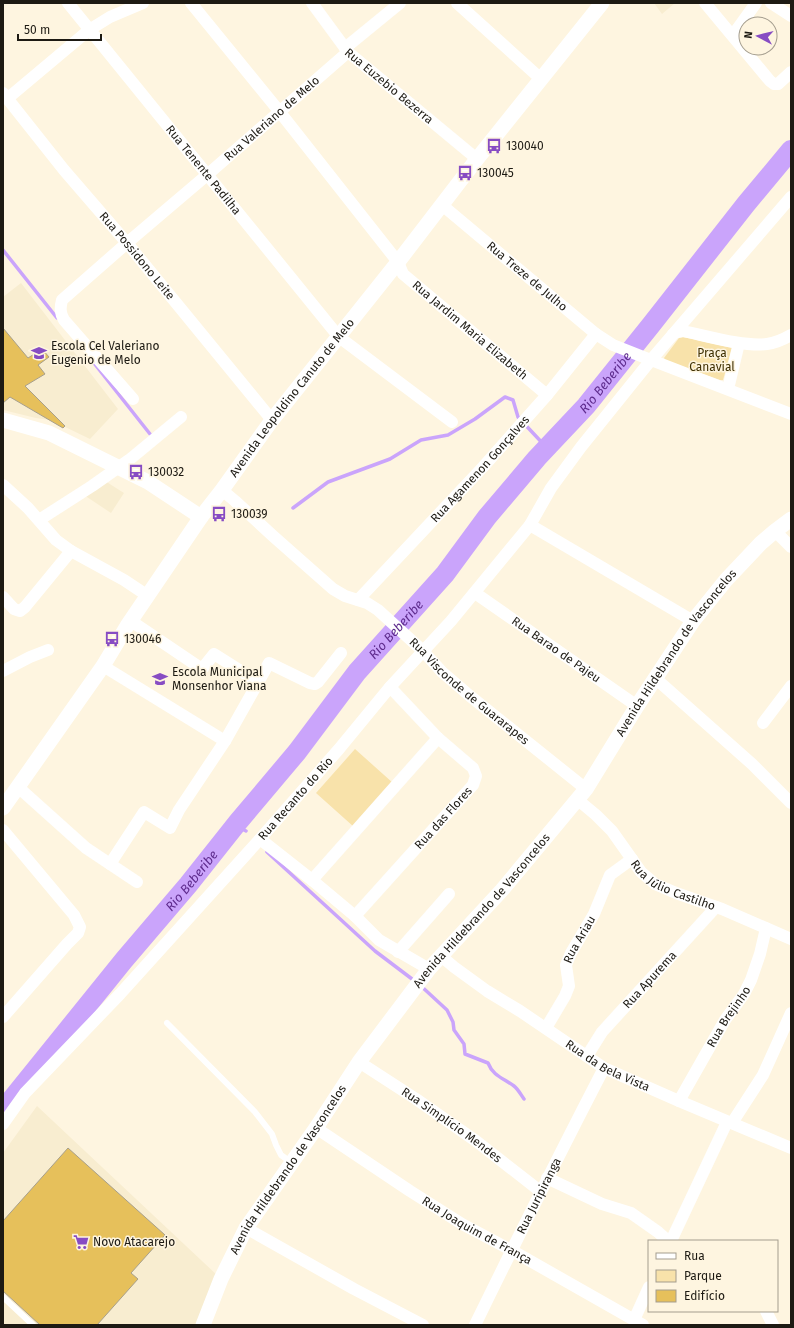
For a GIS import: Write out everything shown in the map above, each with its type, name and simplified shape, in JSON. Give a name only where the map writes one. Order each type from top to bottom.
[{"type":"street","name":"Rua Tenente Padilha","points":[[68,3],[339,337],[452,422]]},
{"type":"street","points":[[6,95],[89,30],[110,17],[143,3]]},
{"type":"street","name":"Rua Jardim Maria Elizabeth","points":[[191,3],[279,111],[398,262],[403,274],[547,395]]},
{"type":"street","name":"Rua Euzebio Bezerra","points":[[312,3],[346,50],[477,159]]},
{"type":"street","name":"Rua Valeriano de Melo","points":[[133,399],[64,320],[60,307],[62,300],[127,242],[207,175],[400,3]]},
{"type":"street","points":[[457,3],[541,79]]},
{"type":"street","points":[[705,3],[733,35],[770,82],[778,84],[791,72]]},
{"type":"street","points":[[733,35],[756,3]]},
{"type":"street","points":[[771,3],[791,16]]},
{"type":"street","name":"Avenida Leopoldino Canuto de Melo","points":[[3,808],[103,666],[131,621],[201,517],[272,420],[398,262],[598,5]]},
{"type":"street","name":"Rua Possidono Leite","points":[[6,95],[64,170],[127,242],[272,420]]},
{"type":"street","name":"Rua Recanto do Rio","points":[[422,979],[398,952],[379,940],[355,916],[260,839],[338,750],[390,687],[452,621],[530,525],[551,488],[586,441],[651,360],[791,197]]},
{"type":"street","name":"Rua Treze de Julho","points":[[442,205],[596,334],[614,345],[791,414]]},
{"type":"street","points":[[673,334],[683,331],[739,343],[767,344],[791,335]]},
{"type":"street","name":"Rua Agamenon Gonçalves","points":[[358,600],[518,428],[547,395],[596,334]]},
{"type":"street","points":[[728,389],[739,343]]},
{"type":"street","points":[[39,520],[92,486],[136,455],[181,417]]},
{"type":"street","points":[[3,420],[49,433],[148,482],[201,517]]},
{"type":"street","points":[[3,485],[28,508],[56,540],[71,551],[124,580],[148,596]]},
{"type":"street","name":"Rua Visconde de Guararapes","points":[[222,490],[338,593],[358,600],[378,610],[423,651],[436,666],[582,795]]},
{"type":"street","name":"Avenida Hildebrando de Vasconcelos","points":[[203,1325],[221,1279],[246,1228],[360,1062],[441,956],[502,890],[582,795],[637,706],[693,621],[726,580],[775,531],[791,519]]},
{"type":"street","points":[[530,525],[693,621]]},
{"type":"street","points":[[775,531],[791,547]]},
{"type":"street","points":[[3,597],[14,609],[20,611],[25,607],[71,551]]},
{"type":"street","name":"Rua Barao de Pajeu","points":[[475,593],[637,706]]},
{"type":"street","points":[[131,621],[202,669],[214,654],[258,682]]},
{"type":"street","points":[[3,671],[30,657],[48,650]]},
{"type":"street","points":[[110,864],[144,812],[170,828],[179,810],[225,741],[269,663],[315,684],[341,653]]},
{"type":"street","points":[[103,666],[225,741]]},
{"type":"street","points":[[655,678],[752,764],[791,803]]},
{"type":"street","points":[[763,723],[791,686]]},
{"type":"street","name":"Rua das Flores","points":[[355,916],[473,785],[476,776],[473,768],[438,738],[390,687]]},
{"type":"street","points":[[312,880],[438,738]]},
{"type":"street","points":[[18,787],[86,848],[138,882]]},
{"type":"street","name":"Rua Júlio Castilho","points":[[582,795],[596,815],[612,831],[641,872],[655,884],[716,907],[791,939]]},
{"type":"street","points":[[3,830],[74,915],[80,927],[78,933],[66,944],[3,1017]]},
{"type":"street","points":[[3,1124],[25,1093],[120,994],[260,839]]},
{"type":"street","name":"Rua Ariau","points":[[546,1028],[565,996],[569,986],[566,965],[571,953],[594,914],[610,876],[632,859]]},
{"type":"street","points":[[398,952],[449,894]]},
{"type":"street","name":"Rua Apurema","points":[[587,1056],[602,1032],[716,907]]},
{"type":"street","name":"Rua Brejinho","points":[[679,1101],[722,1027],[744,994],[751,980],[760,954],[766,928]]},
{"type":"street","name":"Rua da Bela Vista","points":[[441,956],[487,991],[546,1028],[604,1068],[729,1122],[790,1146]]},
{"type":"street","points":[[670,1240],[729,1122],[762,1075],[791,1012]]},
{"type":"street","name":"Rua Simplício Mendes","points":[[360,1062],[476,1141],[540,1191]]},
{"type":"street","name":"Rua Juripiranga","points":[[474,1325],[540,1191],[604,1068]]},
{"type":"street","name":"Rua Joaquim de França","points":[[316,1128],[462,1224],[638,1322]]},
{"type":"street","points":[[547,1178],[602,1204],[631,1213],[668,1240]]},
{"type":"street","points":[[246,1228],[354,1289],[423,1325]]},
{"type":"street","points":[[638,1322],[648,1290]]},
{"type":"street","points":[[766,1312],[773,1325]]},
{"type":"lane","points":[[168,1023],[255,1112],[272,1134],[281,1155],[292,1163]]},
{"type":"lane","points":[[3,1297],[33,1325]]},
{"type":"shaded area","points":[[654,3],[675,3],[662,14]]},
{"type":"shaded area","name":"Escola Cel Valeriano Eugenio de Melo","points":[[21,283],[118,409],[90,439],[50,420],[3,410],[3,297]]},
{"type":"shaded area","points":[[105,481],[124,493],[111,513],[84,495]]},
{"type":"shaded area","points":[[37,1106],[218,1276],[198,1325],[3,1325],[3,1153]]},
{"type":"green space","name":"Praça Canavial","points":[[683,337],[732,348],[723,380],[666,361],[664,358],[679,338]]},
{"type":"green space","points":[[355,749],[393,783],[354,827],[316,793]]},
{"type":"building","points":[[3,328],[28,358],[42,349],[49,357],[38,365],[45,374],[25,386],[65,426],[63,428],[10,397],[3,403]]},
{"type":"building","name":"Novo Atacarejo","points":[[68,1148],[165,1235],[131,1273],[138,1279],[97,1325],[40,1325],[3,1291],[3,1221]]},
{"type":"waterway","name":"Rio Beberibe","points":[[3,1110],[124,960],[188,885],[238,822],[297,752],[357,672],[445,574],[487,517],[537,458],[586,406],[746,204],[791,150]]},
{"type":"waterway","points":[[3,250],[57,318]]},
{"type":"waterway","points":[[90,358],[150,434]]},
{"type":"waterway","points":[[293,508],[328,482],[390,459],[421,440],[448,435],[475,419],[505,397],[513,400],[518,417],[547,448]]},
{"type":"waterway","points":[[235,825],[246,831]]},
{"type":"waterway","points":[[267,852],[375,951],[416,982]]},
{"type":"waterway","points":[[421,986],[447,1010],[453,1022],[454,1030],[464,1044],[465,1054],[488,1063],[493,1071],[515,1087],[524,1099]]},
{"type":"place","name":"130040","points":[[494,146]]},
{"type":"place","name":"130045","points":[[465,173]]},
{"type":"place","name":"Escola Cel Valeriano Eugenio de Melo","points":[[39,353]]},
{"type":"place","name":"130032","points":[[136,472]]},
{"type":"place","name":"130039","points":[[219,514]]},
{"type":"place","name":"130046","points":[[112,639]]},
{"type":"place","name":"Escola Municipal Monsenhor Viana","points":[[160,679]]},
{"type":"place","name":"Novo Atacarejo","points":[[81,1242]]}]
